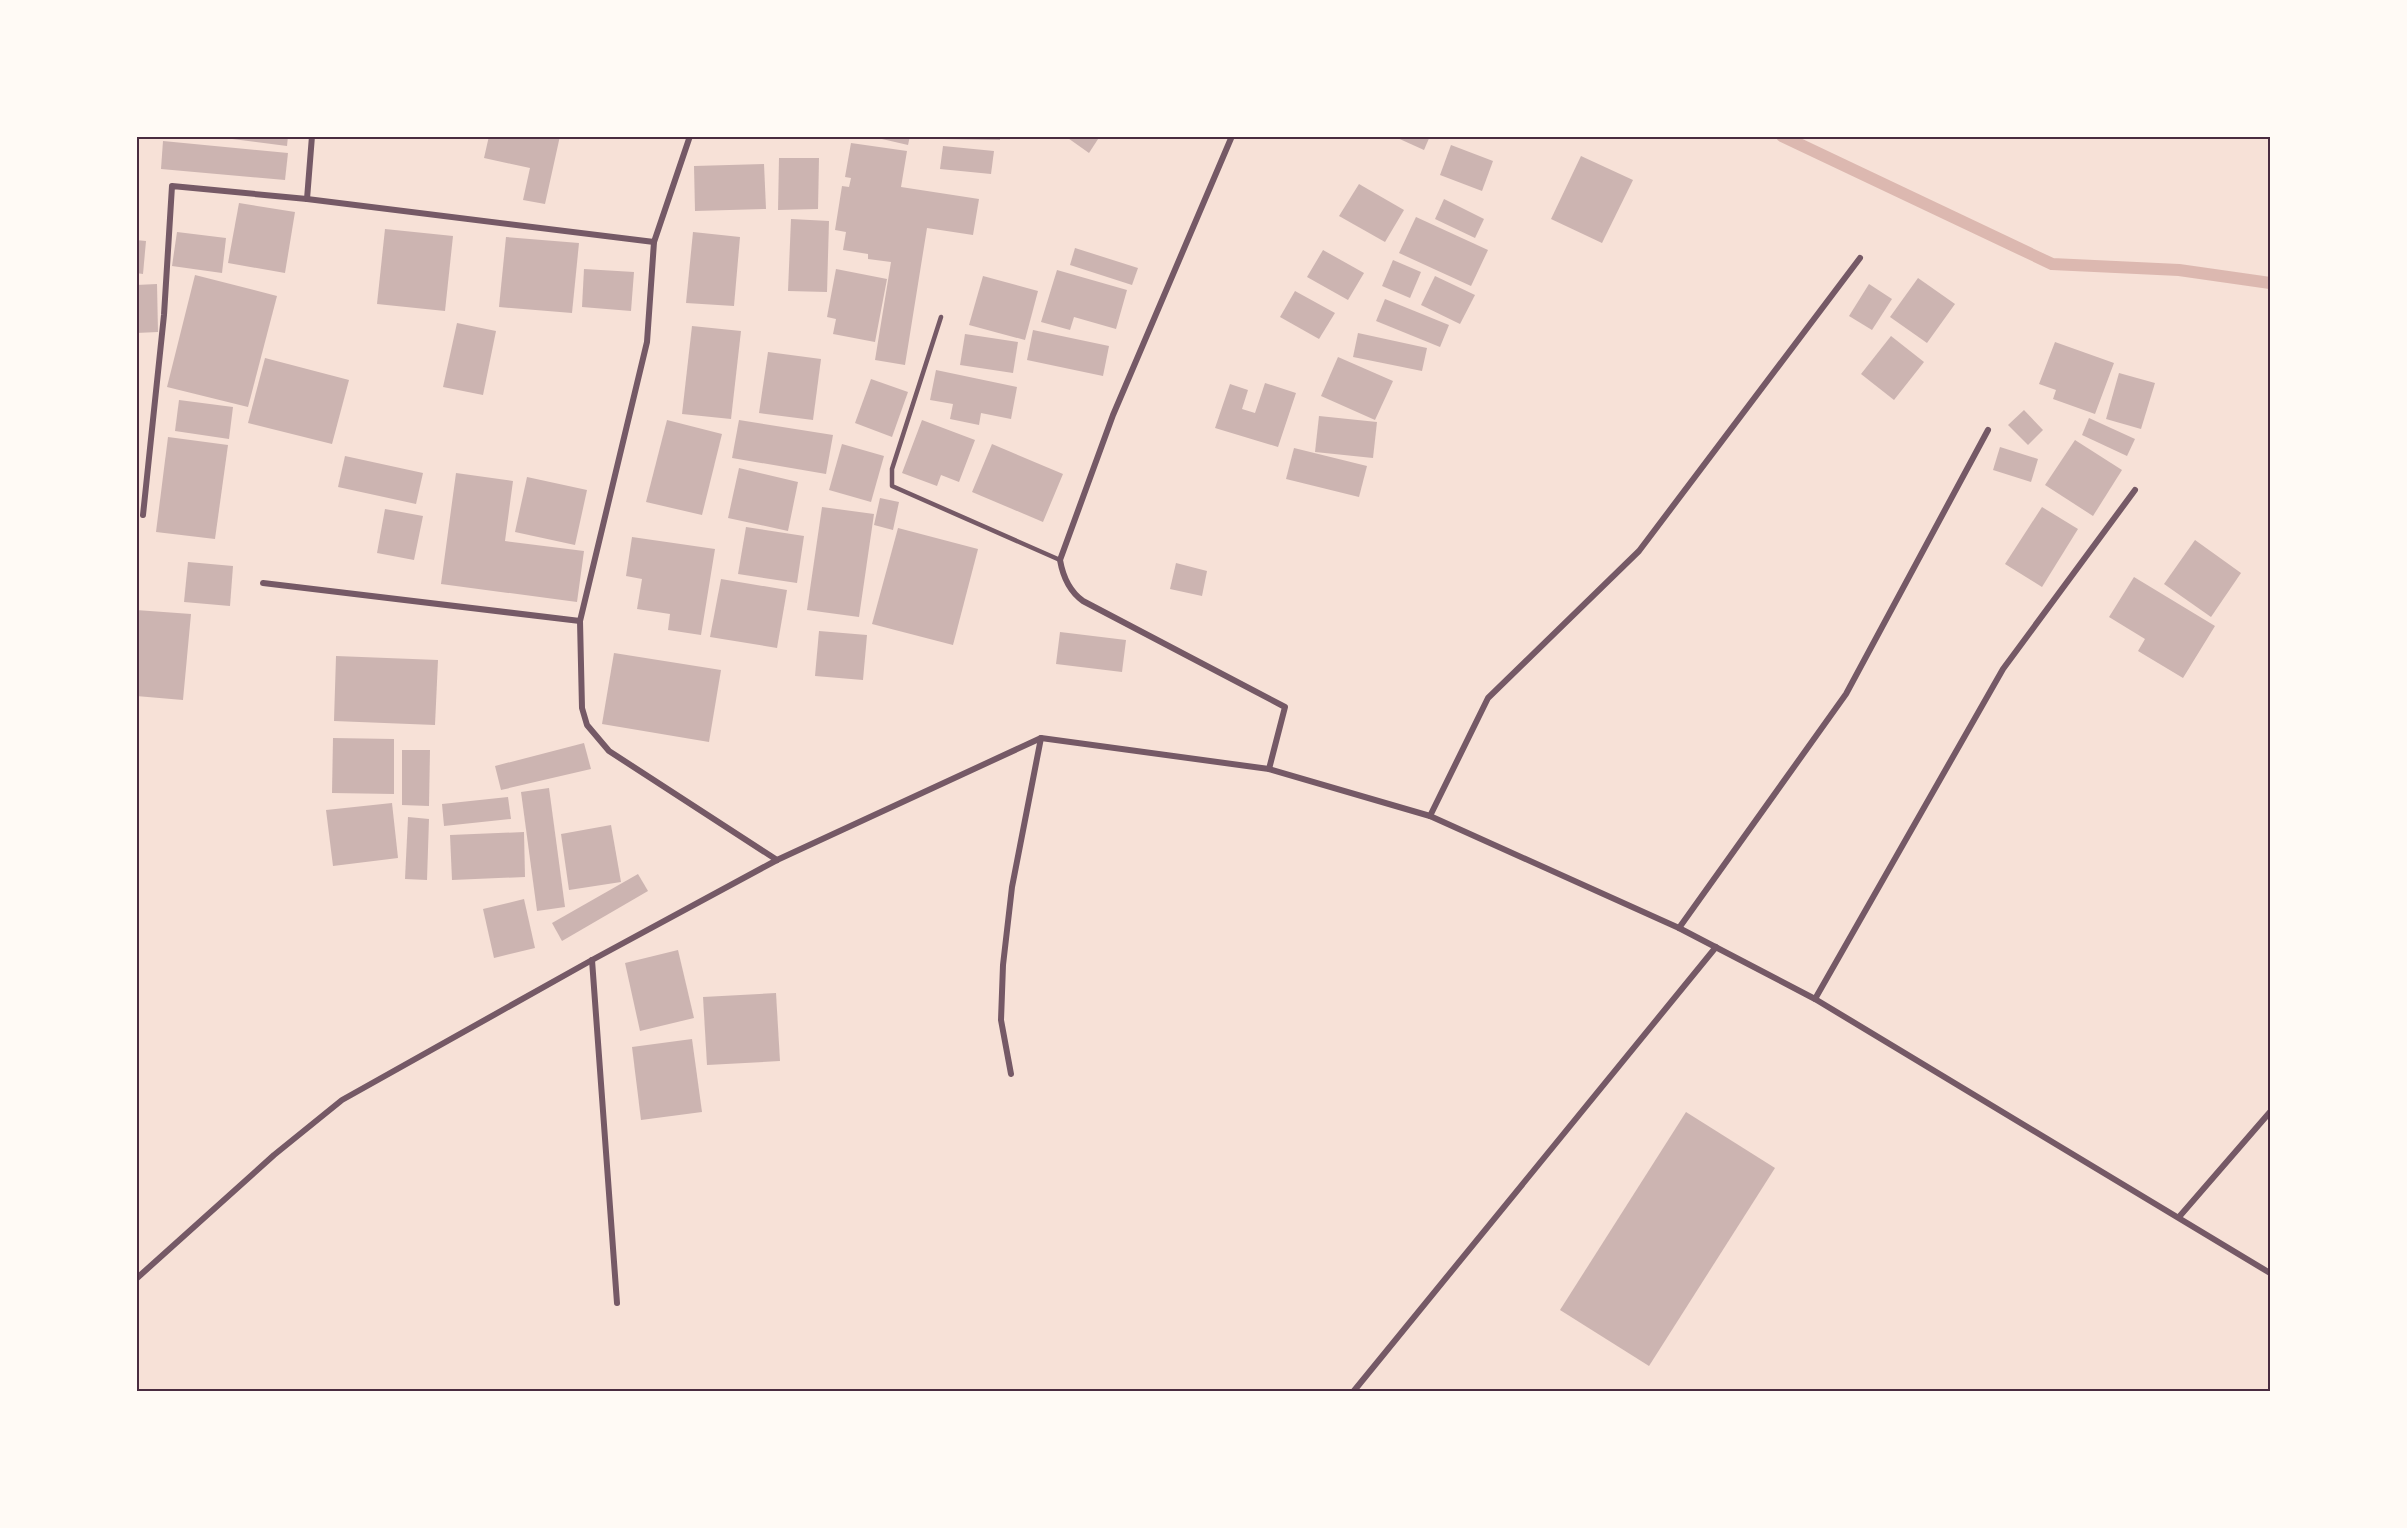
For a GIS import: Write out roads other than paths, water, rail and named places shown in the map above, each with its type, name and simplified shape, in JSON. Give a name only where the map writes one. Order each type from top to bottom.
[{"type":"street","points":[[307,199],[312,136]]},
{"type":"street","points":[[690,136],[654,242],[647,342],[580,621],[582,708],[587,725],[609,751],[777,860]]},
{"type":"street","points":[[1232,136],[1113,415],[1060,560],[1062,571],[1072,592],[1083,602],[1285,706],[1269,769]]},
{"type":"street","points":[[143,515],[164,315],[172,186],[307,199],[654,242]]},
{"type":"street","points":[[1430,816],[1488,698],[1639,551],[1860,258]]},
{"type":"street","points":[[1679,928],[1846,694],[1988,430]]},
{"type":"street","points":[[1815,999],[2003,669],[2135,490]]},
{"type":"street","points":[[263,583],[580,621]]},
{"type":"street","points":[[1011,1074],[1001,1020],[1003,965],[1012,887],[1041,738]]},
{"type":"street","points":[[136,1279],[274,1155],[342,1100],[592,960],[777,860],[1041,738],[1269,769],[1430,816],[1679,928],[1815,999],[2271,1273]]},
{"type":"street","points":[[1353,1392],[1716,947]]},
{"type":"street","points":[[592,960],[617,1303]]},
{"type":"street","points":[[2179,1217],[2271,1112]]},
{"type":"lane","points":[[941,317],[892,469],[892,486],[1060,560]]},
{"type":"waterway","points":[[1782,136],[2052,264],[2179,270],[2270,283]]}]
